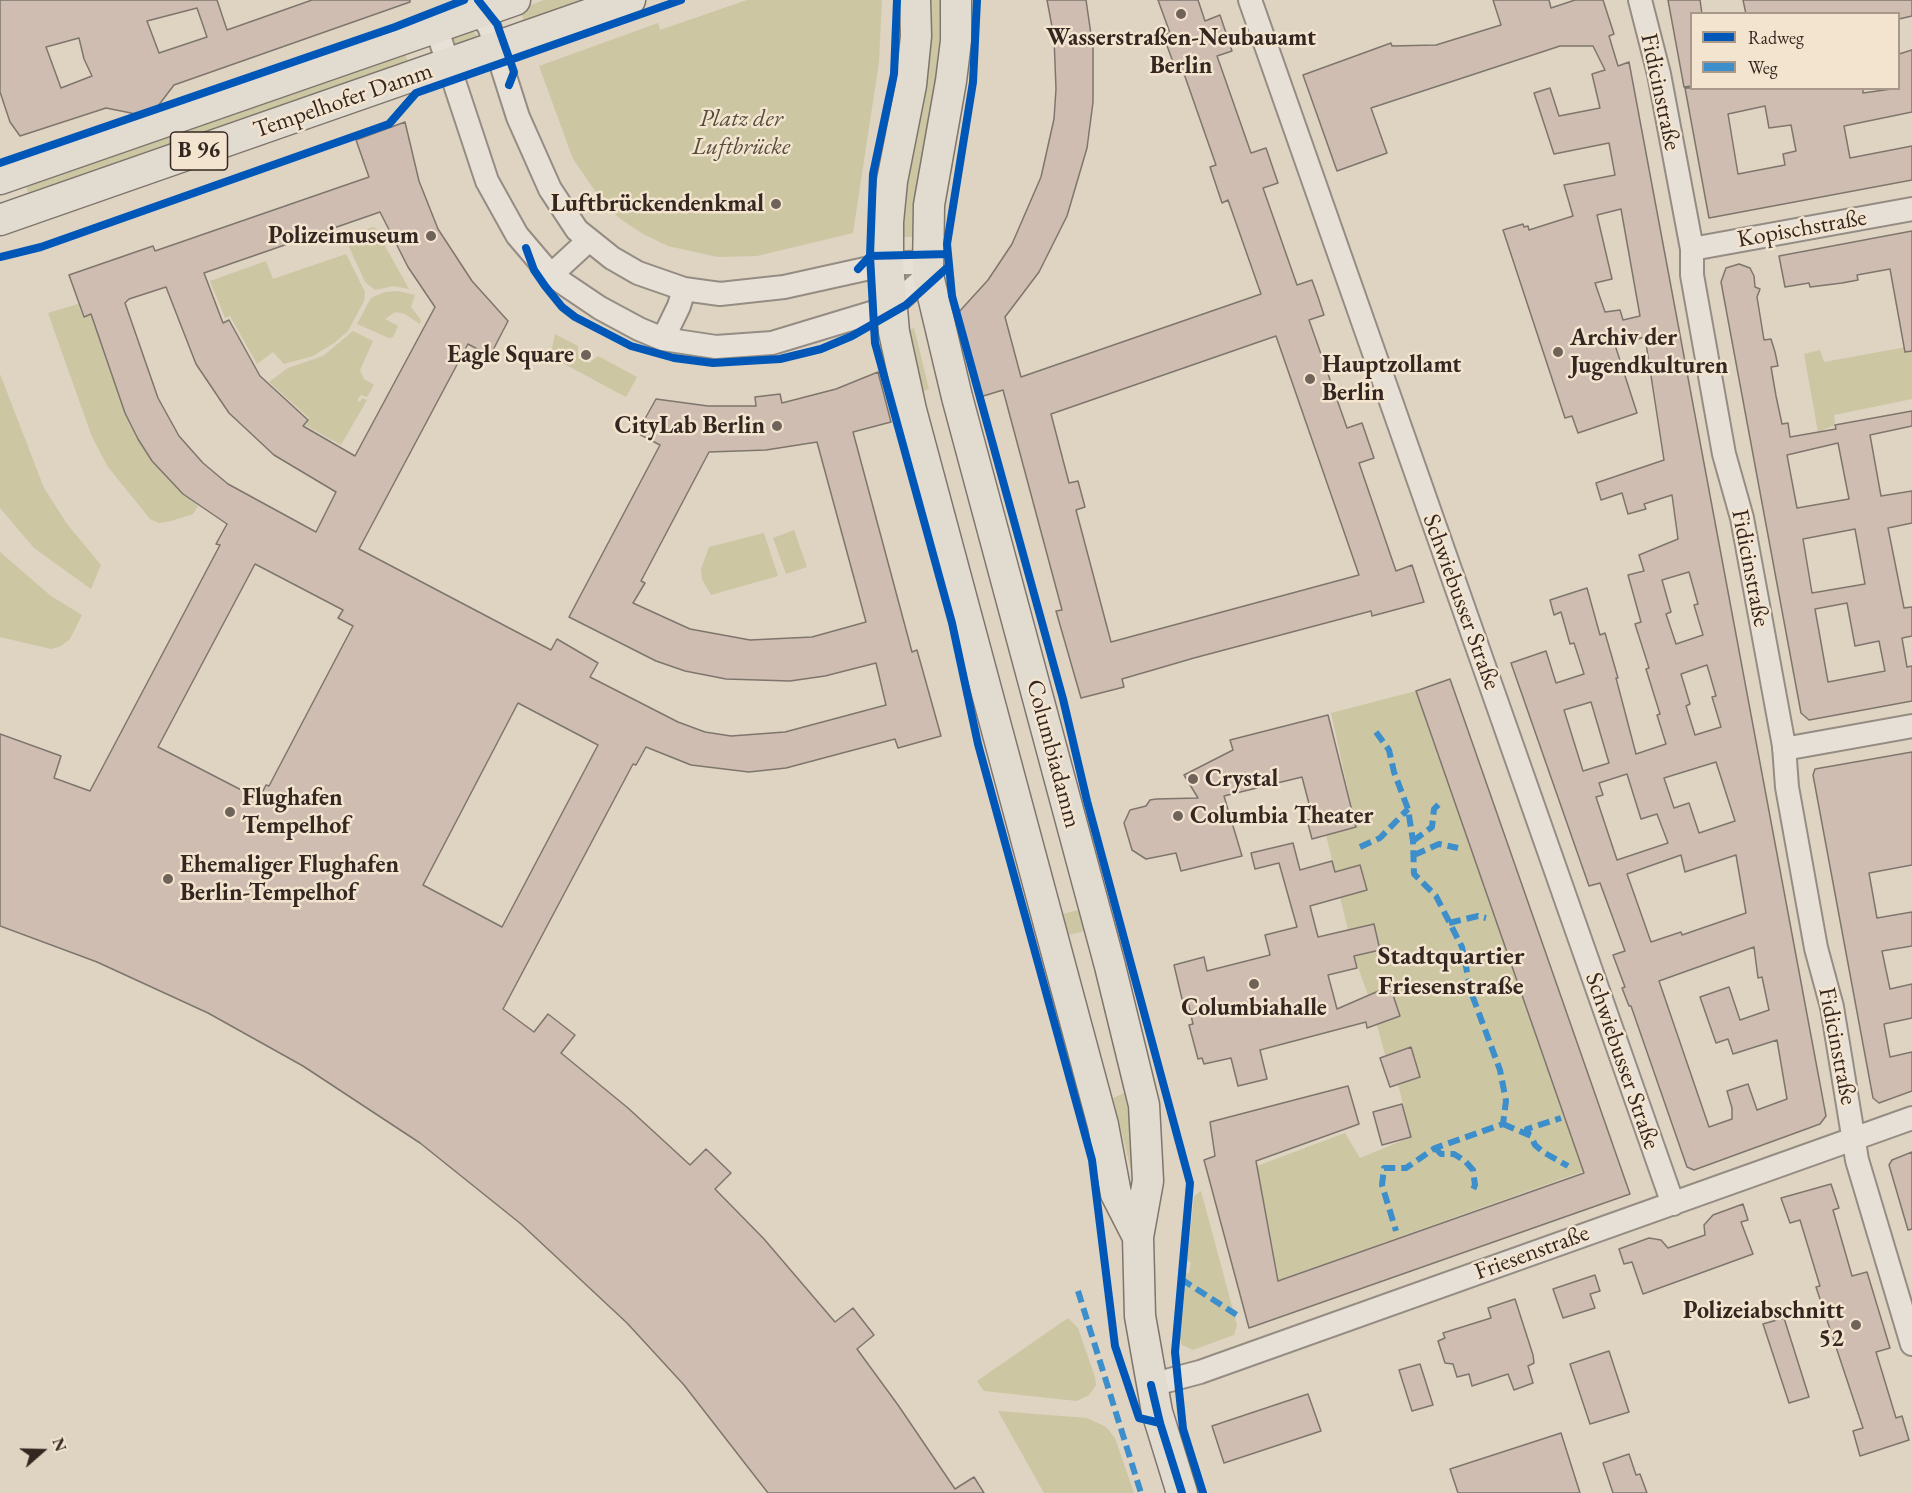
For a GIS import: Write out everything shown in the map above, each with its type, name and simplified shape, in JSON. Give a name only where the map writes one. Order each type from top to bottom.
[{"type":"main road","name":"Tempelhofer Damm","points":[[0,179],[515,0]]},
{"type":"main road","name":"Tempelhofer Damm","points":[[0,220],[630,0]]},
{"type":"main road","points":[[891,307],[888,264],[892,181],[911,85],[916,36],[915,0]]},
{"type":"main road","points":[[928,268],[929,205],[956,40],[956,0]]},
{"type":"main road","name":"Columbiadamm","points":[[928,268],[957,397],[1132,1050],[1147,1130],[1148,1181],[1138,1236],[1140,1316],[1151,1385],[1160,1423],[1182,1493]]},
{"type":"main road","name":"Columbiadamm","points":[[891,307],[911,410],[1103,1125],[1116,1194],[1138,1236]]},
{"type":"main road","points":[[1012,783],[1058,771]]},
{"type":"main road","points":[[1041,894],[1087,882]]},
{"type":"main road","points":[[1056,949],[1102,936]]},
{"type":"street","name":"Schwiebusser Straße","points":[[1250,0],[1673,1204]]},
{"type":"street","name":"Fidicinstraße","points":[[1640,0],[1654,48],[1692,249],[1692,275],[1724,454],[1742,518],[1784,749],[1787,787],[1816,948],[1832,1007],[1859,1168],[1912,1344]]},
{"type":"street","points":[[478,13],[489,27],[497,47],[519,117],[539,167],[572,222],[589,240],[638,273],[684,289],[720,294],[750,292],[888,264],[928,268]]},
{"type":"street","name":"Tempelhofer Damm","points":[[436,27],[448,64]]},
{"type":"street","points":[[448,64],[487,181],[496,201],[526,248],[551,275],[600,308],[639,329],[663,339],[716,347],[772,343],[891,307],[928,268]]},
{"type":"street","name":"Kopischstraße","points":[[1692,249],[1912,208]]},
{"type":"street","points":[[551,275],[589,240]]},
{"type":"street","points":[[663,339],[679,306],[684,289]]},
{"type":"street","points":[[1784,749],[1912,726]]},
{"type":"street","name":"Friesenstraße","points":[[1151,1385],[1200,1372],[1912,1118]]},
{"type":"green space","points":[[544,0],[600,0],[526,27],[520,9]]},
{"type":"green space","name":"Platz der Luftbrücke","points":[[747,0],[882,0],[879,62],[853,233],[757,256],[718,257],[668,246],[643,234],[619,218],[600,198],[573,159],[539,66],[658,23],[660,30]]},
{"type":"green space","points":[[928,0],[940,0],[939,58],[919,169],[913,237],[900,237]]},
{"type":"green space","points":[[471,29],[481,40],[456,51],[452,43],[454,33]]},
{"type":"green space","points":[[403,49],[410,67],[31,199],[24,181]]},
{"type":"green space","points":[[379,102],[378,105],[166,177]]},
{"type":"green space","points":[[373,227],[409,289],[394,286],[375,290],[365,282],[345,238]]},
{"type":"green space","points":[[346,254],[365,292],[364,301],[348,331],[313,356],[284,364],[273,352],[257,364],[230,316],[225,318],[210,281],[266,261],[273,279]]},
{"type":"green space","points":[[398,291],[415,295],[411,307],[421,320],[420,324],[405,314],[395,312],[385,319],[398,326],[393,337],[389,338],[357,324],[371,298],[385,292]]},
{"type":"green space","points":[[78,304],[83,317],[91,314],[131,426],[160,470],[198,506],[193,514],[159,523],[150,519],[108,467],[92,437],[48,313]]},
{"type":"green space","points":[[914,328],[929,389],[924,391],[916,387],[904,333]]},
{"type":"green space","points":[[353,331],[373,341],[360,370],[364,379],[374,385],[367,397],[361,395],[357,400],[360,402],[362,398],[367,400],[341,445],[305,425],[309,418],[269,382],[288,368],[323,356]]},
{"type":"green space","points":[[555,334],[578,346],[578,358],[589,363],[598,356],[637,377],[626,397],[553,358],[552,348]]},
{"type":"green space","points":[[1912,346],[1912,399],[1834,415],[1835,425],[1818,432],[1804,354],[1820,350],[1824,362]]},
{"type":"green space","points":[[0,374],[44,488],[67,524],[101,565],[91,589],[34,548],[0,508]]},
{"type":"green space","points":[[794,530],[807,567],[786,574],[773,538]]},
{"type":"green space","points":[[764,533],[778,576],[711,595],[702,579],[701,569],[709,547]]},
{"type":"green space","points":[[0,552],[51,596],[82,615],[70,639],[61,646],[51,649],[0,637]]},
{"type":"green space","points":[[1416,691],[1584,1171],[1279,1280],[1257,1166],[1345,1133],[1360,1158],[1411,1137],[1397,1080],[1419,1071],[1411,1048],[1386,1058],[1377,1025],[1400,1016],[1390,986],[1368,995],[1354,956],[1380,949],[1374,924],[1348,930],[1340,897],[1367,890],[1360,866],[1335,872],[1326,835],[1356,827],[1331,713]]},
{"type":"green space","points":[[1078,910],[1084,931],[1069,935],[1063,914]]},
{"type":"green space","points":[[1124,1093],[1132,1129],[1133,1178],[1113,1098]]},
{"type":"green space","points":[[1201,1191],[1237,1325],[1234,1335],[1193,1350],[1182,1345],[1179,1336],[1186,1273],[1189,1273],[1191,1262],[1187,1261],[1194,1196]]},
{"type":"green space","points":[[1068,1318],[1078,1328],[1095,1377],[1096,1385],[1089,1395],[1077,1401],[984,1391],[977,1381]]},
{"type":"green space","points":[[998,1411],[1087,1418],[1106,1427],[1115,1438],[1134,1493],[1044,1493]]},
{"type":"building","points":[[0,0],[217,0],[227,30],[312,0],[410,0],[410,2],[174,85],[158,106],[136,114],[106,108],[20,136],[10,122],[0,92]],"holes":[[[197,8],[207,37],[159,53],[147,21]],[[79,38],[84,59],[92,76],[61,88],[46,47]]]},
{"type":"building","points":[[1047,0],[1086,0],[1093,48],[1093,102],[1087,148],[1067,216],[1039,272],[1005,317],[1021,377],[1261,294],[1228,200],[1222,203],[1210,167],[1216,165],[1182,68],[1176,70],[1163,35],[1170,33],[1158,0],[1198,0],[1205,21],[1220,15],[1232,51],[1217,56],[1251,153],[1266,148],[1278,183],[1263,188],[1297,285],[1312,280],[1318,297],[1324,315],[1309,320],[1347,428],[1362,423],[1374,458],[1359,463],[1396,571],[1412,565],[1424,602],[1372,616],[1371,611],[1194,658],[1122,679],[1124,687],[1081,698],[1056,611],[1062,610],[1003,390],[980,397],[958,313],[988,280],[1012,244],[1041,177],[1054,119],[1056,89],[1054,37]],"holes":[[[1276,336],[1359,575],[1111,642],[1076,510],[1085,507],[1078,481],[1069,483],[1051,414]]]},
{"type":"building","points":[[1493,0],[1549,0],[1551,8],[1575,0],[1603,0],[1614,34],[1609,36],[1618,66],[1629,62],[1826,1116],[1820,1124],[1694,1170],[1687,1167],[1631,1006],[1622,988],[1625,987],[1613,955],[1625,951],[1600,883],[1589,886],[1511,663],[1546,651],[1556,683],[1584,674],[1574,643],[1570,644],[1561,612],[1554,615],[1550,600],[1587,588],[1600,635],[1605,633],[1636,754],[1666,744],[1657,715],[1660,714],[1646,669],[1649,668],[1635,624],[1641,622],[1628,575],[1644,571],[1639,555],[1678,539],[1672,495],[1644,504],[1646,509],[1628,514],[1622,493],[1601,500],[1596,483],[1664,460],[1645,337],[1615,345],[1637,413],[1578,433],[1572,416],[1565,418],[1503,230],[1523,224],[1524,227],[1528,226],[1529,230],[1573,216],[1564,185],[1615,175],[1609,143],[1554,154],[1534,93],[1550,88],[1559,116],[1600,108],[1592,74],[1605,70],[1593,46],[1560,46],[1371,108],[1387,153],[1337,171],[1303,75],[1391,43],[1392,46],[1436,45],[1501,25]],"holes":[[[1621,209],[1640,316],[1623,320],[1620,310],[1605,312],[1595,283],[1612,279],[1597,215]],[[1689,572],[1698,604],[1694,605],[1703,635],[1676,644],[1666,614],[1671,612],[1662,580]],[[1707,665],[1716,696],[1712,697],[1721,727],[1695,735],[1686,706],[1690,704],[1681,674]],[[1591,702],[1609,763],[1583,771],[1564,710]],[[1716,762],[1735,821],[1699,833],[1689,803],[1674,808],[1664,778]],[[1627,774],[1641,819],[1657,814],[1668,843],[1617,860],[1596,797],[1603,795],[1599,783]],[[1681,855],[1685,872],[1736,855],[1746,913],[1682,935],[1681,932],[1651,942],[1627,874]],[[1754,947],[1758,978],[1762,977],[1769,1010],[1740,1020],[1729,987],[1700,997],[1716,1043],[1728,1039],[1733,1054],[1777,1040],[1787,1099],[1757,1110],[1748,1084],[1727,1091],[1732,1108],[1732,1119],[1709,1127],[1659,981]]]},
{"type":"building","points":[[1668,0],[1700,0],[1702,12],[1690,12],[1690,86],[1684,87]]},
{"type":"building","points":[[1743,0],[1912,0],[1912,16],[1900,19],[1900,12],[1746,12]]},
{"type":"building","points":[[1912,50],[1912,112],[1844,126],[1850,158],[1912,146],[1912,180],[1709,218],[1685,88],[1690,88],[1690,90],[1863,90],[1863,93],[1900,90],[1900,54]],"holes":[[[1765,106],[1769,128],[1791,125],[1796,151],[1783,154],[1785,165],[1738,174],[1728,114]]]},
{"type":"building","name":"Flughafen Tempelhof","points":[[405,122],[419,181],[438,229],[472,281],[508,321],[490,356],[468,344],[359,549],[551,650],[557,639],[598,663],[590,677],[678,722],[705,732],[731,736],[785,732],[886,705],[876,663],[825,676],[790,681],[726,679],[685,671],[656,661],[569,617],[660,445],[637,433],[656,399],[708,406],[756,406],[755,397],[780,394],[782,403],[836,389],[878,372],[891,422],[853,432],[912,652],[917,650],[941,736],[898,748],[895,739],[786,768],[749,772],[691,765],[646,747],[636,765],[633,764],[503,1009],[534,1032],[548,1014],[575,1035],[561,1053],[628,1108],[690,1165],[706,1149],[731,1173],[715,1189],[764,1239],[835,1322],[853,1308],[874,1335],[857,1349],[955,1489],[974,1477],[984,1493],[768,1493],[684,1385],[627,1323],[521,1224],[420,1143],[303,1066],[208,1013],[97,962],[0,926],[0,734],[61,756],[54,778],[90,791],[220,545],[216,544],[227,524],[183,494],[152,461],[138,439],[125,413],[91,314],[84,317],[69,275],[153,246],[155,251],[369,177],[356,140]],"holes":[[[380,212],[408,267],[435,307],[355,456],[303,426],[308,420],[260,376],[229,320],[223,323],[204,273]],[[166,287],[196,364],[229,413],[274,455],[336,492],[316,532],[228,484],[203,463],[179,436],[158,398],[125,303],[129,299]],[[817,442],[866,622],[812,637],[750,640],[690,629],[633,603],[645,583],[641,581],[709,452],[766,450]],[[255,564],[343,610],[338,618],[353,626],[269,786],[266,785],[263,791],[257,789],[253,796],[158,747]],[[518,703],[598,745],[502,927],[423,885]]]},
{"type":"building","points":[[1912,231],[1912,351],[1905,352],[1890,269],[1857,275],[1858,280],[1842,283],[1810,287],[1809,283],[1785,287],[1779,256]]},
{"type":"building","points":[[1739,264],[1750,268],[1754,276],[1755,287],[1760,289],[1757,297],[1764,340],[1771,339],[1775,352],[1778,366],[1771,367],[1776,396],[1782,424],[1788,423],[1790,437],[1836,429],[1835,425],[1912,411],[1912,426],[1870,435],[1881,496],[1912,491],[1912,523],[1888,528],[1904,608],[1912,607],[1912,636],[1902,638],[1907,667],[1912,666],[1912,701],[1809,720],[1801,713],[1721,282],[1726,268]],"holes":[[[1838,443],[1849,499],[1797,508],[1787,455]],[[1855,529],[1865,584],[1812,593],[1803,539]],[[1847,603],[1855,646],[1879,641],[1885,671],[1828,682],[1815,609]]]},
{"type":"building","points":[[1450,679],[1630,1194],[1249,1328],[1204,1160],[1215,1156],[1210,1122],[1348,1086],[1359,1124],[1256,1161],[1278,1281],[1584,1173],[1416,691]]},
{"type":"building","points":[[1328,715],[1356,827],[1312,839],[1307,820],[1313,819],[1302,777],[1224,796],[1242,856],[1181,871],[1176,853],[1146,859],[1132,850],[1124,823],[1130,810],[1146,806],[1150,800],[1198,798],[1184,775],[1233,750],[1230,740]]},
{"type":"building","points":[[1912,752],[1912,865],[1869,873],[1877,918],[1912,912],[1912,946],[1882,951],[1890,989],[1912,984],[1912,1018],[1884,1024],[1890,1057],[1912,1052],[1912,1091],[1879,1103],[1873,1098],[1813,775],[1815,769]]},
{"type":"building","name":"Columbiahalle","points":[[1293,843],[1300,870],[1332,861],[1335,872],[1360,865],[1367,890],[1310,906],[1318,937],[1374,924],[1380,950],[1354,956],[1357,968],[1328,975],[1337,1009],[1390,986],[1400,1016],[1367,1028],[1366,1022],[1260,1050],[1267,1079],[1238,1086],[1231,1058],[1204,1064],[1202,1058],[1198,1059],[1189,1025],[1193,1024],[1187,998],[1182,999],[1174,965],[1204,957],[1207,971],[1270,955],[1265,935],[1297,927],[1279,863],[1255,869],[1251,853]]},
{"type":"building","points":[[1411,1047],[1420,1077],[1390,1087],[1380,1058]]},
{"type":"building","points":[[1402,1104],[1411,1137],[1382,1145],[1373,1112]]},
{"type":"building","points":[[1912,1152],[1912,1229],[1908,1230],[1889,1165],[1892,1160]]},
{"type":"building","name":"Polizeiabschnitt 52","points":[[1831,1184],[1839,1208],[1833,1210],[1852,1276],[1867,1272],[1890,1348],[1876,1352],[1896,1418],[1902,1416],[1909,1440],[1860,1456],[1853,1431],[1863,1428],[1816,1287],[1820,1286],[1800,1220],[1790,1223],[1781,1198]]},
{"type":"building","points":[[1743,1204],[1748,1220],[1741,1222],[1753,1254],[1643,1294],[1632,1262],[1624,1264],[1619,1249],[1649,1238],[1661,1240],[1668,1248],[1705,1235],[1704,1225],[1713,1215]]},
{"type":"building","points":[[1595,1275],[1600,1291],[1590,1294],[1595,1308],[1563,1318],[1553,1289]]},
{"type":"building","points":[[1515,1299],[1533,1355],[1534,1363],[1528,1366],[1533,1383],[1514,1390],[1508,1374],[1472,1386],[1469,1374],[1457,1377],[1453,1364],[1445,1363],[1438,1341],[1445,1338],[1443,1333],[1491,1318],[1488,1308]]},
{"type":"building","points":[[1784,1318],[1809,1397],[1789,1403],[1763,1324]]},
{"type":"building","points":[[1609,1351],[1629,1412],[1590,1424],[1570,1364]]},
{"type":"building","points":[[1420,1364],[1433,1405],[1412,1411],[1399,1370]]},
{"type":"building","points":[[1308,1394],[1321,1431],[1224,1463],[1212,1426]]},
{"type":"building","points":[[1561,1433],[1580,1493],[1458,1493],[1450,1469]]},
{"type":"building","points":[[1629,1454],[1636,1475],[1640,1474],[1647,1493],[1613,1493],[1603,1463]]},
{"type":"marked path","points":[[1376,732],[1389,750],[1394,772],[1408,809],[1413,841],[1414,874],[1436,896],[1462,947],[1471,992],[1500,1070],[1506,1101],[1503,1124],[1435,1148],[1406,1168],[1384,1168],[1382,1185],[1396,1231]]},
{"type":"marked path","points":[[1413,841],[1432,827],[1434,809],[1442,801]]},
{"type":"marked path","points":[[1360,847],[1380,838],[1408,809]]},
{"type":"marked path","points":[[1414,855],[1439,844],[1458,848]]},
{"type":"marked path","points":[[1449,923],[1478,916],[1486,918]]},
{"type":"marked path","points":[[1529,1135],[1527,1129],[1561,1118]]},
{"type":"marked path","points":[[1503,1124],[1531,1136],[1535,1145],[1543,1152],[1568,1166]]},
{"type":"marked path","points":[[1435,1148],[1441,1154],[1454,1154],[1473,1170],[1475,1185],[1472,1192]]},
{"type":"marked path","points":[[1181,1279],[1240,1317]]},
{"type":"marked path","points":[[1078,1291],[1141,1493]]},
{"type":"cycle path","points":[[0,163],[395,27],[464,0]]},
{"type":"cycle path","points":[[478,0],[497,24],[514,72],[509,85]]},
{"type":"cycle path","points":[[0,257],[41,247],[389,124],[416,93],[681,0]]},
{"type":"cycle path","points":[[897,0],[894,74],[873,174],[870,256],[875,343],[952,623],[978,744],[1092,1160],[1115,1346],[1139,1418],[1160,1423]]},
{"type":"cycle path","points":[[977,0],[973,82],[947,244],[952,296],[1063,699],[1087,801],[1190,1183],[1175,1352],[1183,1429],[1203,1493]]},
{"type":"cycle path","points":[[526,248],[534,270],[545,286],[562,307],[575,317],[631,346],[674,358],[713,363],[780,359],[821,349],[852,336],[906,305],[949,266]]},
{"type":"cycle path","points":[[858,269],[870,256],[948,254]]},
{"type":"cycle path","points":[[1151,1385],[1160,1423],[1182,1493]]},
{"type":"place","name":"Wasserstraßen-Neubauamt Berlin","points":[[1181,14]]},
{"type":"place","name":"Luftbrückendenkmal","points":[[776,204]]},
{"type":"place","name":"Polizeimuseum","points":[[431,236]]},
{"type":"place","name":"Archiv der Jugendkulturen","points":[[1558,352]]},
{"type":"place","name":"Eagle Square","points":[[586,355]]},
{"type":"place","name":"Hauptzollamt Berlin","points":[[1310,379]]},
{"type":"place","name":"CityLab Berlin","points":[[777,426]]},
{"type":"place","name":"Crystal","points":[[1193,779]]},
{"type":"place","name":"Flughafen Tempelhof","points":[[230,812]]},
{"type":"place","name":"Columbia Theater","points":[[1178,816]]},
{"type":"place","name":"Ehemaliger Flughafen Berlin-Tempelhof","points":[[168,879]]},
{"type":"place","name":"Columbiahalle","points":[[1254,984]]},
{"type":"place","name":"Polizeiabschnitt 52","points":[[1856,1325]]},
{"type":"district","name":"Stadtquartier Friesenstraße","points":[[1451,972]]}]
